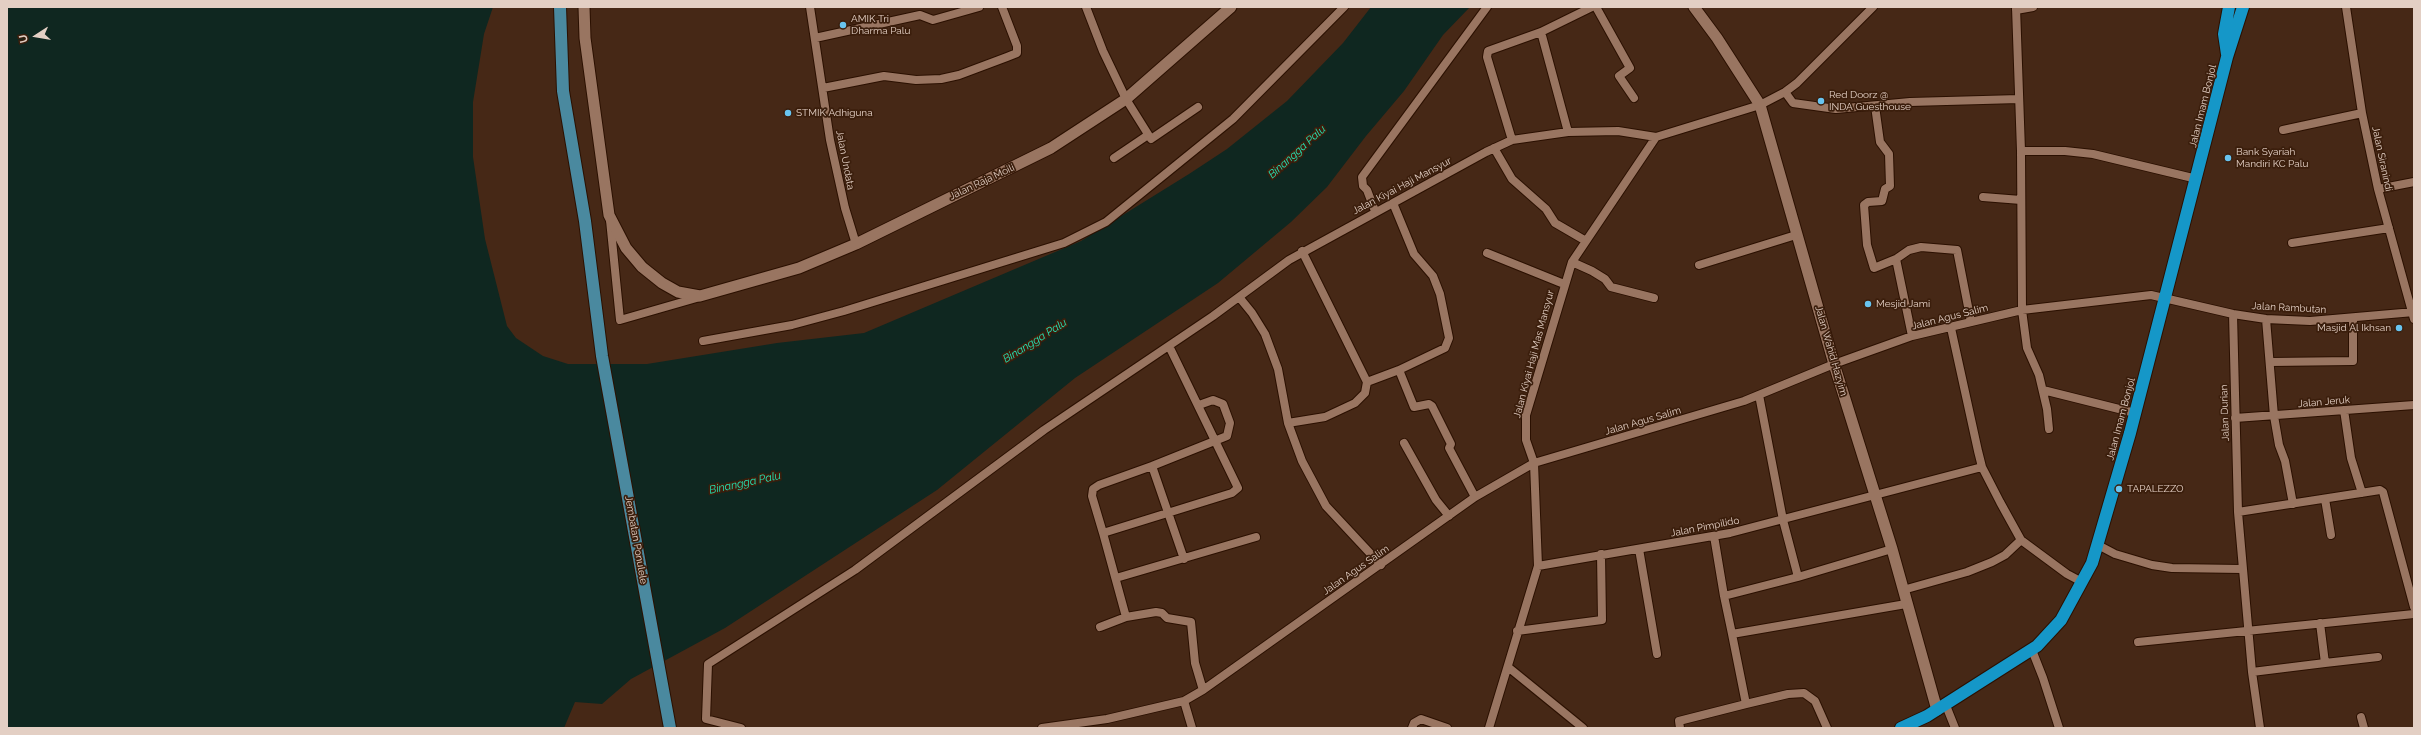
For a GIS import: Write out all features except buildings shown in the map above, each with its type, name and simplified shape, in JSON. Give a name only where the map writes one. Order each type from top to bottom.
[{"type":"highway","name":"Jalan Imam Bonjol","points":[[2227,57],[2224,34],[2229,7]]},
{"type":"highway","name":"Jalan Imam Bonjol","points":[[1936,710],[2032,650],[2061,620],[2082,582],[2098,545],[2135,413],[2164,297],[2197,179],[2227,57],[2243,7]]},
{"type":"highway","points":[[1901,728],[1936,710]]},
{"type":"highway","points":[[1917,728],[1936,710]]},
{"type":"main road","name":"Jembatan Ponulele","points":[[560,7],[563,91],[585,221],[602,356],[669,726]]},
{"type":"street","points":[[584,7],[585,38],[609,215],[620,320],[700,296]]},
{"type":"street","name":"Jalan Undata","points":[[810,7],[837,172],[856,244]]},
{"type":"street","points":[[815,38],[920,15],[933,20],[979,7]]},
{"type":"street","points":[[823,88],[884,76],[916,80],[941,79],[959,75],[1017,53],[1017,46],[1002,7]]},
{"type":"street","points":[[1086,7],[1103,51],[1126,99],[1151,139],[1198,107]]},
{"type":"street","name":"Jalan Raja Moili","points":[[700,296],[792,270],[856,244],[1051,148],[1126,99],[1231,7]]},
{"type":"street","points":[[703,341],[792,325],[844,311],[1064,242],[1106,222],[1233,119],[1344,7]]},
{"type":"street","points":[[1375,211],[1367,190],[1363,186],[1362,176],[1487,7]]},
{"type":"street","points":[[1512,140],[1486,54],[1496,47],[1541,32],[1592,7]]},
{"type":"street","points":[[1596,7],[1630,68],[1619,76],[1634,98]]},
{"type":"street","name":"Jalan Wahid Hazyim","points":[[1694,7],[1717,38],[1760,105],[1811,287],[1816,298],[1834,364],[1874,496],[1892,549],[1936,710]]},
{"type":"street","points":[[1656,138],[1760,105],[1785,92],[1797,84],[1873,7]]},
{"type":"street","points":[[2033,7],[2016,9],[2021,151],[2022,310],[2028,352],[2036,366],[2043,390],[2049,429]]},
{"type":"street","name":"Jalan Siranindi","points":[[2346,7],[2362,113],[2378,189],[2413,314]]},
{"type":"street","points":[[1541,32],[1568,132]]},
{"type":"street","points":[[1785,92],[1793,103],[1816,108],[1836,109],[1910,102],[2019,99]]},
{"type":"street","points":[[1875,106],[1880,142],[1889,154],[1890,186],[1885,189],[1882,201],[1868,202],[1864,205],[1867,245],[1874,268],[1896,259],[1909,250],[1921,247],[1957,250],[1971,322]]},
{"type":"street","points":[[2283,130],[2362,113]]},
{"type":"street","name":"Jalan Kiyai Haji Mansyur","points":[[741,728],[706,719],[708,664],[855,570],[1044,430],[1169,346],[1239,297],[1266,275],[1302,251],[1494,148],[1512,140],[1568,132],[1618,131],[1656,138]]},
{"type":"street","points":[[1114,158],[1148,135]]},
{"type":"street","name":"Jalan Kiyai Haji Mas Mansyur","points":[[1489,728],[1508,667],[1517,631],[1538,566],[1534,463],[1526,440],[1526,415],[1572,263],[1656,138]]},
{"type":"street","points":[[1494,148],[1512,178],[1546,209],[1555,223],[1586,241]]},
{"type":"street","points":[[2021,151],[2065,151],[2093,154],[2197,179]]},
{"type":"street","points":[[2378,189],[2414,182]]},
{"type":"street","points":[[1983,197],[2021,200]]},
{"type":"street","points":[[1367,382],[1399,370],[1445,348],[1449,338],[1445,313],[1433,276],[1414,254],[1393,203]]},
{"type":"street","points":[[609,215],[626,248],[642,267],[662,283],[678,292],[700,296]]},
{"type":"street","points":[[2292,244],[2389,228]]},
{"type":"street","points":[[1699,265],[1796,235]]},
{"type":"street","points":[[1288,423],[1325,417],[1355,403],[1365,393],[1367,382],[1302,251]]},
{"type":"street","points":[[1487,253],[1565,282]]},
{"type":"street","points":[[1896,259],[1912,336]]},
{"type":"street","points":[[1572,263],[1592,271],[1605,279],[1611,287],[1654,298]]},
{"type":"street","name":"Jalan Agus Salim","points":[[1042,728],[1107,719],[1184,701],[1203,690],[1475,497],[1534,463],[1759,395],[1834,364],[1912,336],[2022,310],[2104,299],[2151,295],[2164,297]]},
{"type":"street","points":[[1239,297],[1252,313],[1265,334],[1278,369],[1288,423],[1302,461],[1326,506],[1381,565]]},
{"type":"street","name":"Jalan Rambutan","points":[[2164,297],[2233,314],[2266,319],[2310,320],[2413,314]]},
{"type":"street","name":"Jalan Durian","points":[[2233,314],[2238,512],[2252,672],[2260,728]]},
{"type":"street","points":[[2271,362],[2353,361],[2354,318]]},
{"type":"street","points":[[2266,319],[2271,362],[2274,416],[2279,445],[2286,463],[2293,504]]},
{"type":"street","points":[[1951,328],[1982,467],[2021,540],[2067,574],[2082,582]]},
{"type":"street","points":[[1103,532],[1168,513],[1237,490],[1237,484],[1169,346]]},
{"type":"street","points":[[1399,370],[1414,407],[1429,404],[1432,406],[1451,444],[1449,448],[1475,497]]},
{"type":"street","points":[[2043,390],[2135,413]]},
{"type":"street","points":[[1759,395],[1783,520],[1798,577]]},
{"type":"street","points":[[1126,617],[1092,496],[1093,489],[1099,485],[1217,442],[1227,436],[1230,430],[1230,423],[1226,410],[1220,402],[1216,400],[1199,405]]},
{"type":"street","name":"Jalan Jeruk","points":[[2235,418],[2414,405]]},
{"type":"street","points":[[2344,410],[2351,458],[2362,493]]},
{"type":"street","points":[[1404,443],[1436,500],[1449,516]]},
{"type":"street","points":[[1152,466],[1184,559]]},
{"type":"street","name":"Jalan Pimpilido","points":[[1538,566],[1601,554],[1714,536],[1783,520],[1982,467]]},
{"type":"street","points":[[2238,512],[2380,490],[2385,495],[2414,607]]},
{"type":"street","points":[[2325,499],[2331,535]]},
{"type":"street","points":[[1714,536],[1724,596],[1746,704]]},
{"type":"street","points":[[1116,578],[1256,537]]},
{"type":"street","points":[[1903,590],[1967,572],[1992,562],[2006,555],[2021,540]]},
{"type":"street","points":[[2098,545],[2116,554],[2152,565],[2172,568],[2242,569]]},
{"type":"street","points":[[1639,549],[1657,654]]},
{"type":"street","points":[[1724,596],[1798,577],[1892,549]]},
{"type":"street","points":[[1517,631],[1570,626],[1602,620],[1601,554]]},
{"type":"street","points":[[1732,634],[1906,604]]},
{"type":"street","points":[[1100,627],[1126,617],[1159,612],[1167,618],[1191,622],[1195,663],[1203,690]]},
{"type":"street","points":[[2138,642],[2414,614]]},
{"type":"street","points":[[2320,623],[2325,663]]},
{"type":"street","points":[[2032,650],[2043,678],[2059,728]]},
{"type":"street","points":[[2252,672],[2378,657]]},
{"type":"street","points":[[1508,667],[1584,728]]},
{"type":"street","points":[[1680,728],[1679,721],[1788,694],[1804,693],[1815,701],[1827,728]]},
{"type":"street","points":[[1184,701],[1192,728]]},
{"type":"street","points":[[1936,710],[1955,728]]},
{"type":"street","points":[[2361,717],[2364,728]]},
{"type":"street","points":[[1107,719],[1109,728]]},
{"type":"street","points":[[1412,728],[1414,723],[1421,719],[1447,728]]},
{"type":"water","name":"Binangga Palu","points":[[7,7],[493,7],[484,34],[473,102],[473,157],[485,239],[507,326],[516,338],[543,356],[568,364],[647,364],[777,343],[864,333],[1081,241],[1227,149],[1287,101],[1343,43],[1371,7],[1470,7],[1443,35],[1404,91],[1366,136],[1327,187],[1291,222],[1218,283],[1075,378],[937,490],[725,628],[631,679],[602,704],[575,702],[564,728],[7,728]]},
{"type":"place","name":"AMIK Tri Dharma Palu","points":[[843,25]]},
{"type":"place","name":"Red Doorz @ INDA Guesthouse","points":[[1821,101]]},
{"type":"place","name":"STMIK Adhiguna","points":[[788,113]]},
{"type":"place","name":"Bank Syariah Mandiri KC Palu","points":[[2228,158]]},
{"type":"place","name":"Mesjid Jami","points":[[1868,304]]},
{"type":"place","name":"Masjid Al Ikhsan","points":[[2399,328]]},
{"type":"place","name":"TAPALEZZO","points":[[2119,489]]}]
